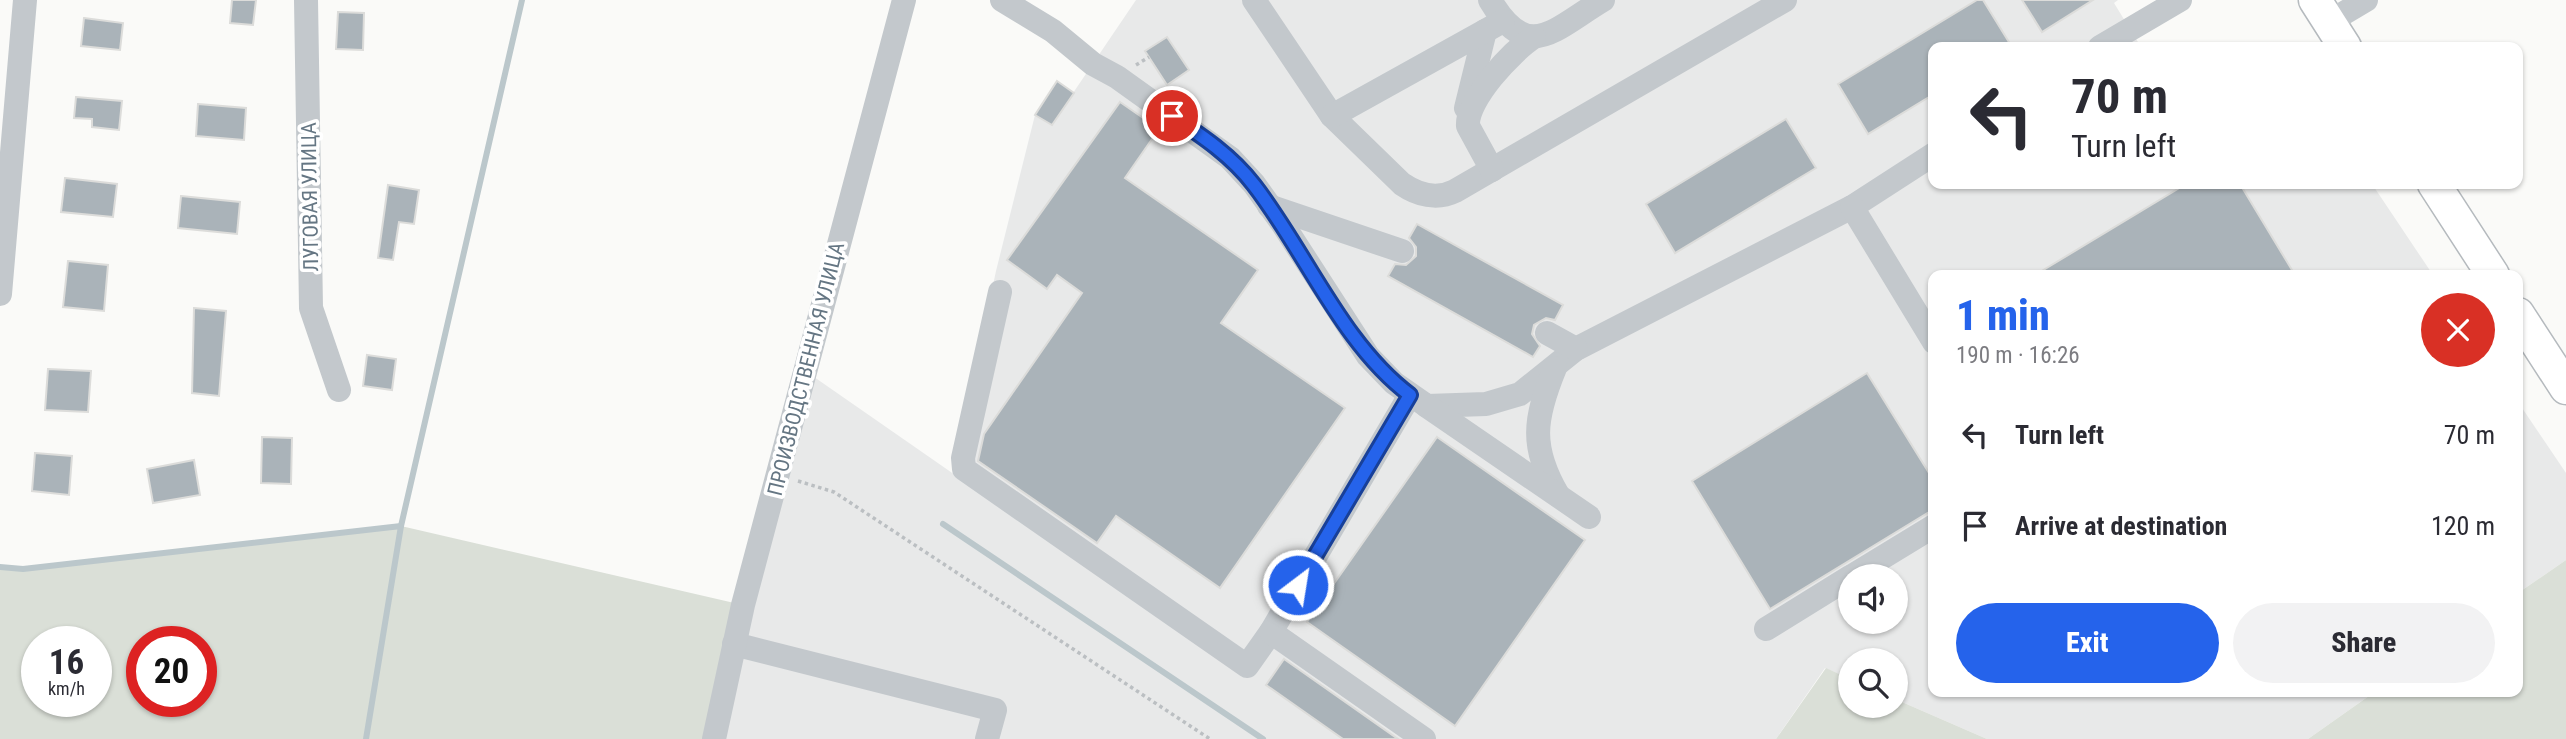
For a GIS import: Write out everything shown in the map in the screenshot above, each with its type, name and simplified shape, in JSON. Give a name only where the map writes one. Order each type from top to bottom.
[{"type":"main road","points":[[2437,189],[2490,270]]},
{"type":"main road","points":[[2523,320],[2557,364],[2566,388]]},
{"type":"street","points":[[0,294],[25,0]]},
{"type":"street","name":"ЛУГОВАЯ УЛИЦА","points":[[306,0],[311,308],[339,390]]},
{"type":"street","name":"ПРОИЗВОДСТВЕННАЯ УЛИЦА","points":[[715,739],[734,644],[780,475],[804,370],[904,0]]},
{"type":"street","points":[[1002,0],[1053,31],[1093,64],[1117,77],[1219,149],[1243,171],[1269,206],[1368,356],[1419,401],[1589,517]]},
{"type":"street","points":[[1254,0],[1332,117],[1395,179],[1415,191],[1445,195],[1784,0]]},
{"type":"street","points":[[1490,0],[1494,26],[1468,89],[1468,122],[1492,170]]},
{"type":"street","points":[[1332,117],[1494,26],[1518,35],[1534,37],[1548,33],[1603,0]]},
{"type":"street","points":[[2109,42],[2180,0]]},
{"type":"street","points":[[2330,23],[2366,0]]},
{"type":"street","points":[[1468,122],[1477,100],[1499,69],[1534,37]]},
{"type":"street","points":[[1419,401],[1503,400],[1520,394],[1576,349],[1852,207],[1928,158]]},
{"type":"street","points":[[1269,206],[1402,251]]},
{"type":"street","points":[[1852,207],[1928,332]]},
{"type":"street","points":[[1000,292],[962,458],[965,471],[1247,666],[1419,401]]},
{"type":"street","points":[[1547,333],[1576,349]]},
{"type":"street","points":[[1555,367],[1542,403],[1537,444],[1544,472],[1561,499]]},
{"type":"street","points":[[1872,564],[1928,530]]},
{"type":"street","points":[[1766,629],[1838,585]]},
{"type":"street","points":[[1270,632],[1424,739]]},
{"type":"street","points":[[734,644],[995,709],[987,739]]},
{"type":"path","points":[[780,475],[834,492],[1210,739]]},
{"type":"shaded area","points":[[1136,0],[2118,0],[2114,3],[2138,42],[1928,42],[1928,189],[2375,189],[2430,270],[1928,270],[1928,697],[2368,697],[2308,739],[1987,739],[1908,705],[1908,648],[1838,648],[1838,674],[1825,668],[1776,739],[720,739],[804,370],[958,477],[954,469],[996,271],[1035,115],[1052,124]]},
{"type":"shaded area","points":[[2523,409],[2566,473],[2566,560],[2523,590]]},
{"type":"shaded area","points":[[401,526],[743,605],[714,739],[0,739],[0,567],[23,569]]},
{"type":"shaded area","points":[[2566,560],[2566,739],[2308,739],[2368,697],[2523,697],[2523,590]]},
{"type":"shaded area","points":[[1826,668],[1838,674],[1838,718],[1908,718],[1908,705],[1987,739],[1776,739]]},
{"type":"building","points":[[232,0],[256,0],[253,25],[230,23]]},
{"type":"building","points":[[1977,0],[1983,0],[2009,42],[1928,42],[1928,98],[1868,134],[1838,84]]},
{"type":"building","points":[[2022,0],[2093,0],[2042,32]]},
{"type":"building","points":[[338,12],[364,13],[363,50],[336,49]]},
{"type":"building","points":[[84,18],[123,23],[120,50],[81,46]]},
{"type":"building","points":[[1167,37],[1189,70],[1167,85],[1145,51]]},
{"type":"building","points":[[1057,81],[1074,93],[1052,125],[1035,115]]},
{"type":"building","points":[[76,97],[122,101],[119,130],[92,127],[92,119],[74,118]]},
{"type":"building","points":[[1120,102],[1159,129],[1125,178],[1258,270],[1221,323],[1345,408],[1220,588],[1116,516],[1097,543],[978,461],[984,434],[1082,293],[1057,275],[1047,289],[1007,260]]},
{"type":"building","points":[[198,104],[246,108],[244,140],[196,136]]},
{"type":"building","points":[[1786,119],[1816,168],[1675,253],[1646,204]]},
{"type":"building","points":[[65,178],[117,184],[113,217],[61,212]]},
{"type":"building","points":[[388,185],[419,190],[414,224],[399,222],[393,260],[378,258]]},
{"type":"building","points":[[2178,189],[2243,189],[2292,270],[2043,270]]},
{"type":"building","points":[[181,196],[240,202],[237,234],[178,228]]},
{"type":"building","points":[[1417,224],[1563,305],[1555,320],[1546,318],[1534,325],[1532,334],[1540,346],[1533,357],[1388,276],[1395,264],[1406,265],[1416,256],[1416,247],[1409,238]]},
{"type":"building","points":[[68,261],[108,265],[104,311],[63,307]]},
{"type":"building","points":[[194,308],[226,311],[219,396],[192,393]]},
{"type":"building","points":[[367,355],[396,359],[392,390],[363,386]]},
{"type":"building","points":[[48,369],[91,371],[88,412],[45,410]]},
{"type":"building","points":[[1867,373],[1928,471],[1928,513],[1844,564],[1838,564],[1838,568],[1770,609],[1692,481]]},
{"type":"building","points":[[262,437],[292,438],[291,484],[261,483]]},
{"type":"building","points":[[1437,437],[1585,540],[1455,726],[1307,622]]},
{"type":"building","points":[[35,453],[72,456],[69,495],[32,491]]},
{"type":"building","points":[[194,460],[200,495],[153,503],[147,469]]},
{"type":"building","points":[[1284,659],[1398,739],[1343,739],[1266,685]]},
{"type":"waterway","points":[[401,526],[522,0]]},
{"type":"waterway","points":[[943,524],[1263,739]]},
{"type":"waterway","points":[[0,567],[23,569],[401,526],[366,739]]},
{"type":"route","points":[[1172,116],[1219,149],[1243,171],[1282,223],[1368,356],[1381,371],[1410,395],[1298,585]]}]
